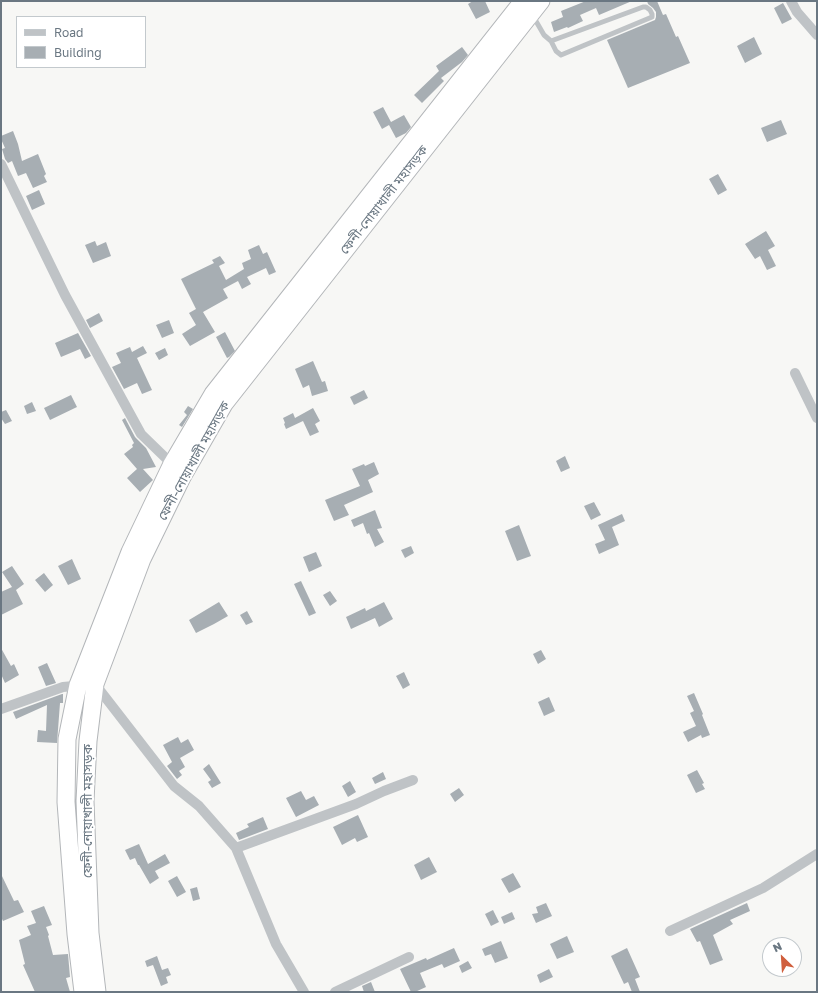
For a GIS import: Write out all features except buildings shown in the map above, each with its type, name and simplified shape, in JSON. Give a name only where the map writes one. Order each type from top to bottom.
[{"type":"highway","name":"ফেনী-নোয়াখালী মহাসড়ক","points":[[83,992],[76,934],[66,802],[67,739],[78,685],[130,552],[177,470],[224,404],[532,5]]},
{"type":"highway","name":"ফেনী-নোয়াখালী মহাসড়ক","points":[[96,992],[90,933],[85,801],[88,741],[95,684],[177,470]]},
{"type":"street","points":[[791,1],[797,12],[817,35]]},
{"type":"street","points":[[1,164],[65,295],[142,434],[177,470]]},
{"type":"street","points":[[795,373],[817,418]]},
{"type":"street","points":[[1,709],[63,687],[95,684],[174,786],[199,806],[236,848],[276,944],[304,992]]},
{"type":"street","points":[[236,848],[356,804],[413,780]]},
{"type":"street","points":[[670,931],[763,888],[817,854]]},
{"type":"street","points":[[335,992],[409,957]]},
{"type":"lane","points":[[532,5],[544,35],[551,41],[556,51],[561,55],[652,18],[652,14],[646,7],[640,8],[551,41]]}]
